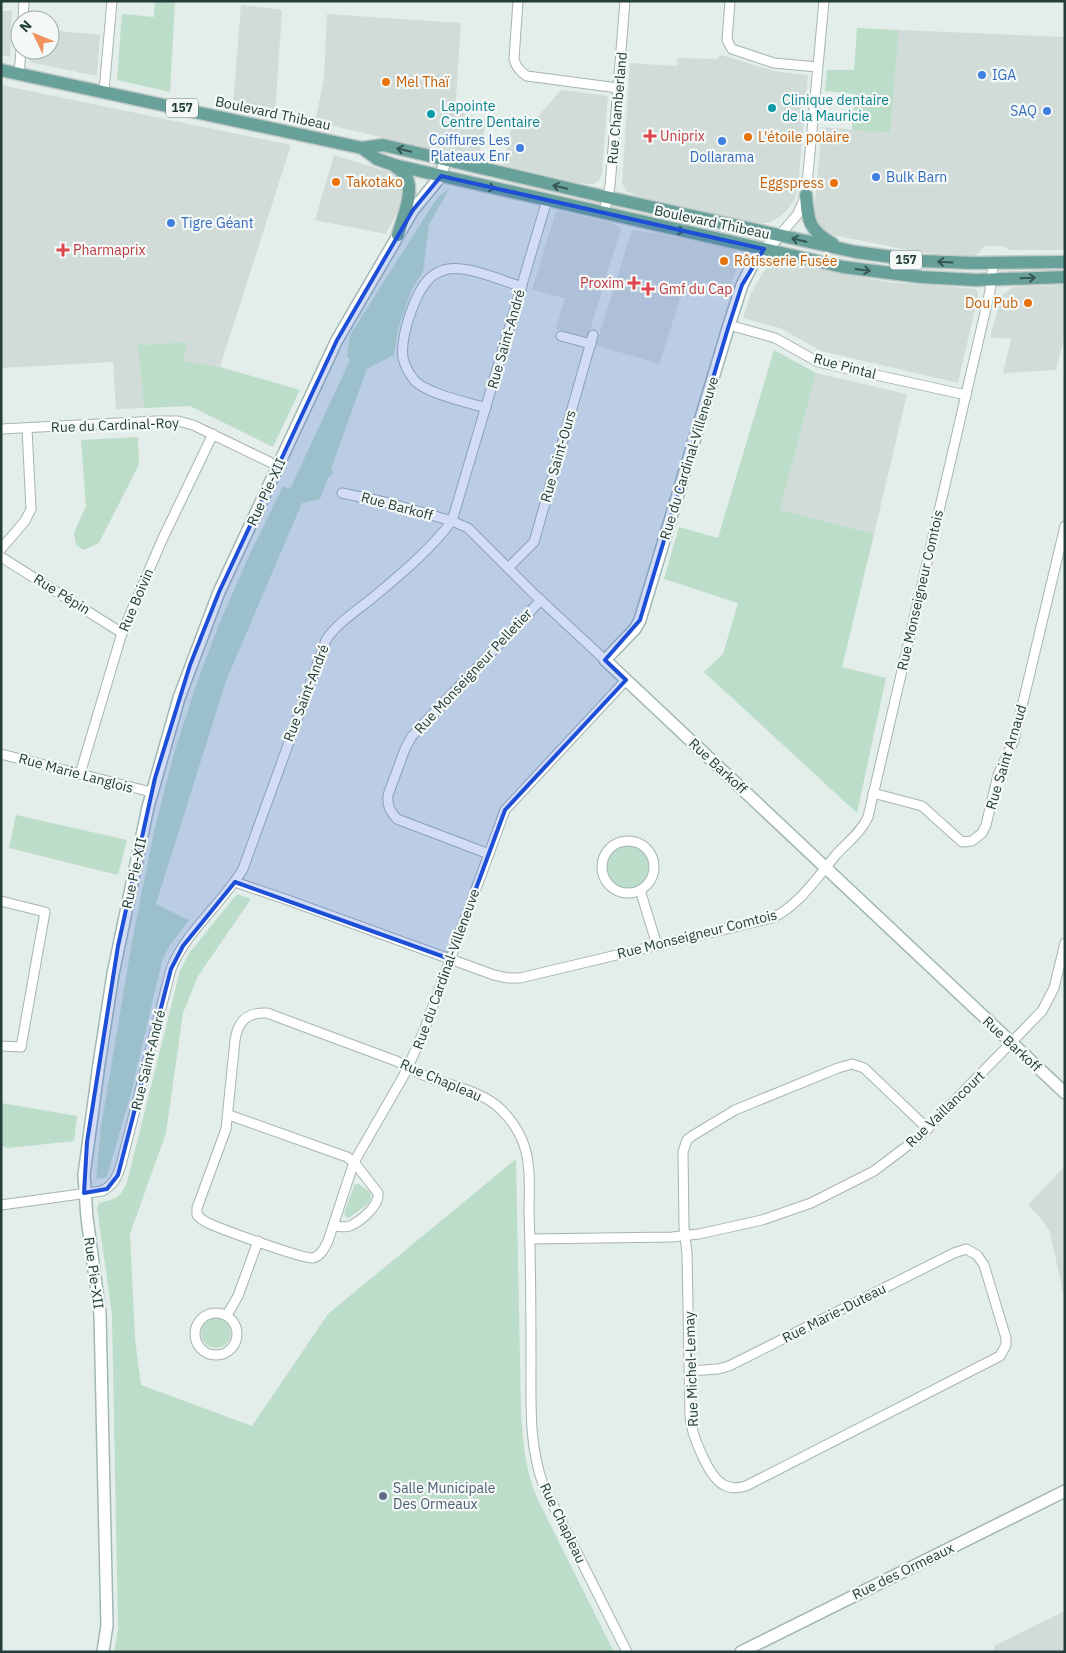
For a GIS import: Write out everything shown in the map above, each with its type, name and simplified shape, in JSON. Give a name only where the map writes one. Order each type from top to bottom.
[{"type":"main road","name":"Boulevard Thibeau","points":[[1,70],[362,148],[383,146],[842,250],[921,261],[1065,262]]},
{"type":"main road","name":"Boulevard Thibeau","points":[[362,148],[377,159],[394,165],[844,267],[921,277],[992,279],[1065,277]]},
{"type":"main road","points":[[394,165],[406,177],[409,190],[408,201],[398,235]]},
{"type":"main road","points":[[806,195],[807,214],[812,228],[820,236],[842,250]]},
{"type":"street","points":[[104,92],[112,1]]},
{"type":"street","points":[[518,1],[514,58],[515,64],[522,73],[527,76],[618,88]]},
{"type":"street","name":"Rue Chamberland","points":[[604,213],[611,179],[625,1]]},
{"type":"street","points":[[730,1],[727,40],[732,49],[774,63],[817,67]]},
{"type":"street","points":[[779,236],[797,215],[806,195],[824,1]]},
{"type":"street","points":[[19,74],[20,60]]},
{"type":"street","name":"Rue Pie-XII","points":[[103,1652],[107,1625],[100,1314],[84,1193],[84,1175],[87,1142],[118,946],[151,792],[169,727],[203,630],[219,592],[337,340],[413,210],[441,176],[445,160]]},
{"type":"street","name":"Rue Saint-André","points":[[1,1205],[106,1189],[118,1175],[171,969],[183,946],[235,882],[243,869],[326,640],[337,626],[436,542],[452,521],[547,200]]},
{"type":"street","name":"Rue du Cardinal-Villeneuve","points":[[605,660],[635,629],[640,620],[742,285],[755,259],[779,236]]},
{"type":"street","name":"Rue Monseigneur Comtois","points":[[235,882],[494,975],[508,978],[520,978],[772,918],[781,914],[796,901],[865,824],[966,395],[994,263]]},
{"type":"street","points":[[486,408],[432,391],[419,384],[408,370],[404,360],[404,334],[422,288],[430,278],[442,271],[461,269],[522,286]]},
{"type":"street","name":"Rue Pintal","points":[[729,325],[775,338],[818,362],[966,395]]},
{"type":"street","name":"Rue Saint-Ours","points":[[508,568],[534,542],[592,339],[561,336]]},
{"type":"street","name":"Rue du Cardinal-Roy","points":[[1,429],[173,421],[189,423],[278,466]]},
{"type":"street","points":[[1,548],[27,519],[31,509],[27,428]]},
{"type":"street","name":"Rue Boivin","points":[[80,774],[122,632],[162,540],[213,434]]},
{"type":"street","name":"Rue Barkoff","points":[[342,493],[389,503],[452,521],[468,528],[540,600],[827,867],[1011,1044],[1065,1093]]},
{"type":"street","name":"Rue Saint Arnaud","points":[[873,792],[922,806],[962,842],[972,842],[982,833],[986,825],[998,775],[1014,740],[1065,526]]},
{"type":"street","name":"Rue Pépin","points":[[1,557],[122,632]]},
{"type":"street","name":"Rue Monseigneur Pelletier","points":[[489,854],[396,819],[387,803],[388,796],[405,749],[412,736],[540,600]]},
{"type":"street","name":"Rue du Cardinal-Villeneuve","points":[[354,1162],[408,1067],[425,1028],[505,810],[626,680]]},
{"type":"street","name":"Rue Marie Langlois","points":[[1,754],[151,792]]},
{"type":"street","points":[[626,840],[639,842],[653,856],[654,873],[651,880],[640,890],[632,893],[623,893],[609,885],[604,878],[602,860],[606,852],[618,842],[626,840]]},
{"type":"street","points":[[640,890],[657,945]]},
{"type":"street","points":[[1,901],[45,912],[21,1047],[1,1046]]},
{"type":"street","name":"Rue Vaillancourt","points":[[530,1239],[685,1236],[740,1226],[811,1203],[874,1171],[928,1129],[1046,1006],[1054,988],[1065,942]]},
{"type":"street","name":"Rue Chapleau","points":[[354,1162],[325,1248],[318,1256],[312,1258],[303,1257],[206,1222],[198,1215],[197,1208],[225,1136],[229,1115],[236,1034],[242,1021],[251,1015],[267,1013],[396,1061],[421,1074],[487,1099],[503,1112],[517,1129],[526,1150],[528,1164],[531,1402],[535,1459],[544,1487],[627,1652]]},
{"type":"street","name":"Rue Michel-Lemay","points":[[928,1129],[864,1068],[852,1064],[735,1110],[692,1136],[684,1146],[690,1416],[694,1437],[719,1482],[732,1488],[746,1486],[1000,1356],[1006,1345],[1006,1338],[984,1265],[975,1253]]},
{"type":"street","points":[[229,1115],[347,1157],[354,1162],[378,1193],[378,1203],[349,1226],[333,1226]]},
{"type":"street","points":[[227,1315],[238,1296],[258,1241]]},
{"type":"street","name":"Rue Marie-Duteau","points":[[690,1371],[718,1369],[729,1366],[954,1253],[966,1249],[975,1253]]},
{"type":"street","points":[[220,1312],[227,1315],[236,1326],[236,1341],[230,1350],[224,1354],[212,1355],[201,1350],[195,1339],[196,1326],[203,1316],[220,1312]]},
{"type":"street","name":"Rue des Ormeaux","points":[[741,1652],[1065,1491]]},
{"type":"highlighted area","points":[[441,176],[764,249],[742,285],[640,620],[605,660],[626,680],[505,810],[450,959],[235,882],[183,946],[171,969],[118,1175],[107,1189],[84,1193],[87,1142],[118,946],[155,778],[190,665],[219,592],[337,340],[413,210]]},
{"type":"shaded area","points":[[241,5],[282,10],[275,114],[233,105]]},
{"type":"shaded area","points":[[1,11],[10,11],[10,57],[1,55]]},
{"type":"shaded area","points":[[327,14],[461,23],[455,112],[487,119],[478,159],[315,122],[324,79]]},
{"type":"shaded area","points":[[899,30],[1065,37],[1065,250],[1009,250],[1004,246],[984,246],[980,252],[973,256],[922,253],[828,234],[817,224],[814,213],[822,127],[890,133]]},
{"type":"shaded area","points":[[60,31],[100,35],[97,76],[29,62],[29,60],[60,60]]},
{"type":"shaded area","points":[[721,55],[774,71],[808,75],[798,187],[794,201],[787,210],[768,223],[759,223],[637,196],[626,191],[622,182],[630,63],[677,66],[677,58],[717,59]]},
{"type":"shaded area","points":[[1,85],[291,145],[220,367],[182,361],[188,342],[138,345],[144,408],[116,409],[113,362],[1,368]]},
{"type":"shaded area","points":[[561,90],[608,96],[602,174],[594,184],[585,184],[503,165],[512,124],[528,128]]},
{"type":"shaded area","points":[[334,155],[393,173],[401,180],[403,189],[400,206],[386,234],[315,220]]},
{"type":"shaded area","points":[[559,211],[612,223],[621,228],[588,337],[556,329],[565,298],[532,290],[555,214]]},
{"type":"shaded area","points":[[632,230],[732,249],[737,252],[740,260],[729,290],[703,282],[700,289],[685,284],[659,364],[596,345]]},
{"type":"shaded area","points":[[773,261],[887,282],[976,289],[978,296],[958,383],[821,351],[780,328],[743,318],[751,293],[764,271]]},
{"type":"shaded area","points":[[1065,285],[1065,334],[1056,370],[1003,373],[1011,339],[990,337],[1002,295],[1014,287]]},
{"type":"shaded area","points":[[816,373],[907,394],[874,534],[780,510]]},
{"type":"shaded area","points":[[1065,1166],[1065,1302],[1050,1232],[1028,1205]]},
{"type":"shaded area","points":[[1065,1611],[1065,1652],[994,1652],[994,1646]]},
{"type":"green space","points":[[155,1],[175,1],[170,92],[117,80],[122,14],[154,17]]},
{"type":"green space","points":[[857,28],[899,30],[890,133],[852,130],[855,94],[825,91],[827,70],[854,70]]},
{"type":"green space","points":[[449,189],[429,225],[423,272],[412,289],[398,329],[394,355],[367,369],[331,469],[333,474],[328,478],[320,499],[302,503],[226,681],[156,904],[189,920],[170,945],[162,961],[131,1094],[107,1176],[96,1179],[101,1127],[132,941],[154,831],[173,757],[195,688],[219,624],[247,560],[283,486],[290,489],[350,360],[347,356],[350,335],[433,204],[440,195]]},
{"type":"green space","points":[[188,342],[183,361],[220,367],[300,390],[273,447],[190,406],[144,408],[138,345]]},
{"type":"green space","points":[[774,350],[816,373],[780,510],[874,534],[842,667],[886,678],[857,813],[704,672],[723,654],[738,603],[664,579],[679,527],[718,538]]},
{"type":"green space","points":[[138,437],[139,464],[99,543],[84,550],[76,545],[74,533],[86,506],[81,440]]},
{"type":"green space","points":[[16,815],[127,840],[118,875],[9,848]]},
{"type":"green space","points":[[628,846],[643,852],[649,867],[643,882],[628,888],[613,882],[607,867],[613,852]]},
{"type":"green space","points":[[237,894],[251,899],[198,976],[183,1013],[166,1133],[130,1234],[135,1339],[141,1385],[252,1426],[328,1314],[516,1159],[521,1412],[527,1468],[538,1500],[614,1652],[114,1652],[118,1629],[112,1314],[97,1208],[99,1203],[119,1195],[127,1182],[180,971],[190,952]]},
{"type":"green space","points":[[1,1103],[77,1116],[74,1141],[8,1148],[1,1145]]},
{"type":"green space","points":[[355,1184],[359,1184],[370,1192],[371,1199],[369,1203],[347,1218],[344,1213]]},
{"type":"green space","points":[[216,1318],[222,1319],[230,1327],[230,1339],[222,1347],[216,1348],[210,1347],[202,1339],[201,1333],[202,1327],[210,1319]]},
{"type":"place","name":"IGA","points":[[982,75]]},
{"type":"place","name":"Mel Thaï","points":[[386,82]]},
{"type":"place","name":"Clinique dentaire de la Mauricie","points":[[772,108]]},
{"type":"place","name":"SAQ","points":[[1047,111]]},
{"type":"place","name":"Lapointe Centre Dentaire","points":[[431,114]]},
{"type":"place","name":"Uniprix","points":[[650,136]]},
{"type":"place","name":"L'étoile polaire","points":[[748,137]]},
{"type":"place","name":"Dollarama","points":[[722,141]]},
{"type":"place","name":"Coiffures Les Plateaux Enr","points":[[520,148]]},
{"type":"place","name":"Bulk Barn","points":[[876,177]]},
{"type":"place","name":"Takotako","points":[[336,182]]},
{"type":"place","name":"Eggspress","points":[[834,183]]},
{"type":"place","name":"Tigre Géant","points":[[171,223]]},
{"type":"place","name":"Pharmaprix","points":[[63,250]]},
{"type":"place","name":"Rôtisserie Fusée","points":[[724,261]]},
{"type":"place","name":"Proxim","points":[[634,283]]},
{"type":"place","name":"Gmf du Cap","points":[[648,289]]},
{"type":"place","name":"Dou Pub","points":[[1028,303]]},
{"type":"place","name":"Salle Municipale Des Ormeaux","points":[[383,1496]]}]
